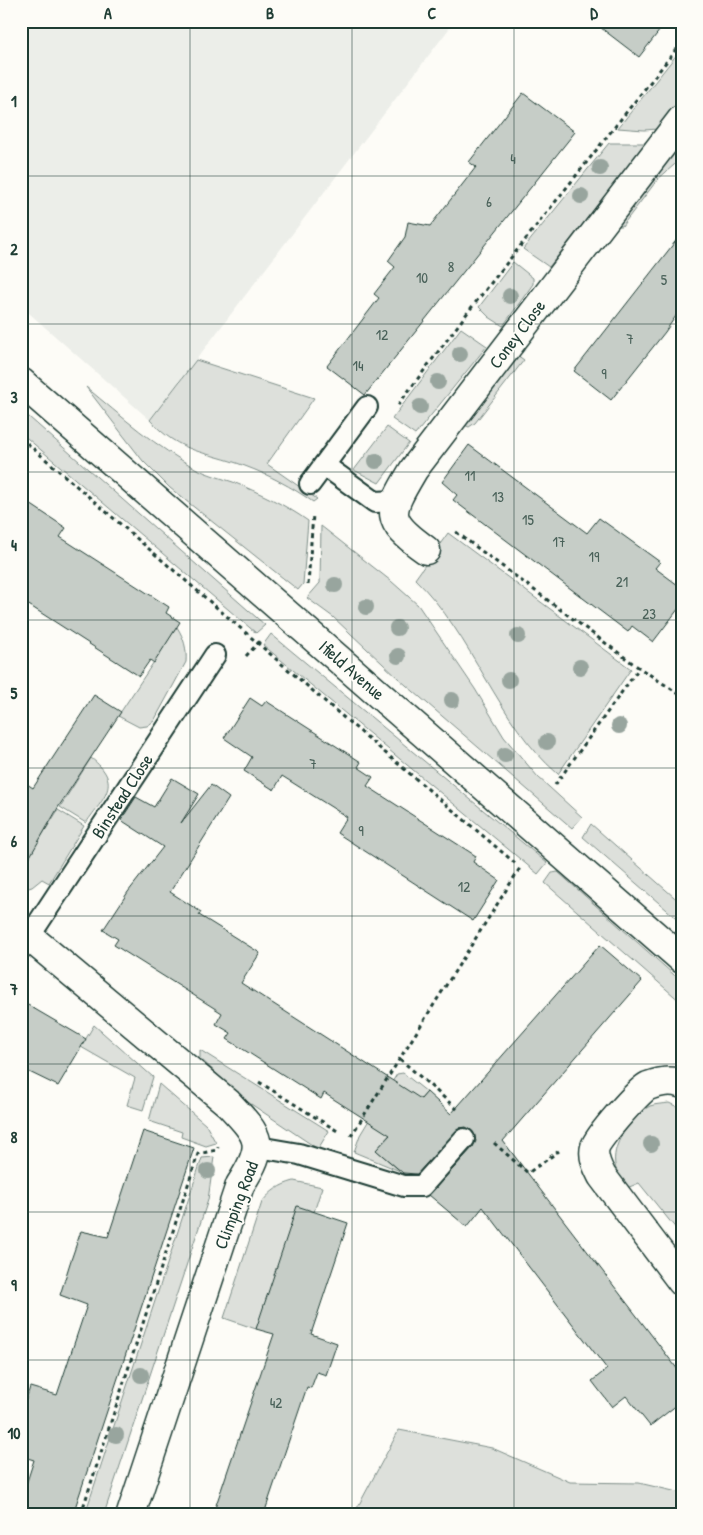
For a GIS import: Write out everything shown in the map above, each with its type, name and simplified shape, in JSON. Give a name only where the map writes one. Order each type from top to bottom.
[{"type":"street","name":"Coney Close","points":[[395,501],[414,470],[682,119]]},
{"type":"street","name":"Ifield Avenue","points":[[21,382],[682,959]]},
{"type":"street","points":[[395,501],[394,514],[396,526],[426,550]]},
{"type":"street","name":"Climping Road","points":[[25,934],[240,1116],[252,1128],[258,1147],[254,1164],[240,1185],[131,1514]]},
{"type":"street","points":[[682,1084],[672,1080],[647,1087],[604,1132],[594,1148],[596,1163],[602,1176],[682,1282]]},
{"type":"lane","points":[[310,484],[367,407]]},
{"type":"lane","points":[[324,465],[374,502],[395,501]]},
{"type":"lane","name":"Binstead Close","points":[[25,934],[215,655]]},
{"type":"lane","points":[[258,1147],[300,1154],[338,1164],[404,1186],[422,1186],[464,1139]]},
{"type":"path","points":[[392,413],[468,312],[682,42]]},
{"type":"path","points":[[21,438],[257,643],[526,872]]},
{"type":"path","points":[[215,655],[239,664],[257,643],[288,614],[308,587],[312,515],[340,478]]},
{"type":"path","points":[[454,530],[639,668],[682,696]]},
{"type":"path","points":[[555,785],[639,668]]},
{"type":"path","points":[[338,1164],[349,1140],[520,868]]},
{"type":"path","points":[[80,1514],[198,1154],[217,1150],[240,1116]]},
{"type":"shaded area","points":[[21,21],[455,21],[150,420],[21,306]]},
{"type":"shaded area","points":[[682,48],[682,97],[658,129],[618,128]]},
{"type":"shaded area","points":[[682,141],[682,158],[658,179],[622,226],[617,226]]},
{"type":"shaded area","points":[[609,143],[646,143],[549,267],[523,249]]},
{"type":"shaded area","points":[[513,262],[533,278],[533,284],[503,326],[489,317],[479,307]]},
{"type":"shaded area","points":[[461,328],[487,346],[415,435],[392,419]]},
{"type":"shaded area","points":[[517,355],[524,360],[475,423],[469,427],[462,424]]},
{"type":"shaded area","points":[[196,360],[314,398],[267,464],[317,499],[313,502],[289,486],[263,473],[183,446],[161,431],[150,420]]},
{"type":"shaded area","points":[[86,387],[167,451],[210,475],[233,482],[262,495],[290,509],[308,521],[303,584],[298,590],[170,488],[143,461]]},
{"type":"shaded area","points":[[21,410],[265,625],[256,633],[21,433]]},
{"type":"shaded area","points":[[387,427],[409,443],[379,483],[354,470]]},
{"type":"shaded area","points":[[321,526],[391,581],[418,605],[475,689],[504,737],[538,777],[582,817],[572,828],[399,679],[333,617],[307,598],[320,583]]},
{"type":"shaded area","points":[[448,533],[631,669],[558,774],[536,753],[518,729],[454,626],[415,579]]},
{"type":"shaded area","points":[[177,627],[182,635],[186,662],[154,721],[147,726],[139,727],[118,716]]},
{"type":"shaded area","points":[[271,634],[547,863],[538,874],[263,645]]},
{"type":"shaded area","points":[[91,758],[101,767],[108,783],[104,798],[86,823],[60,807]]},
{"type":"shaded area","points":[[58,810],[84,826],[49,883],[42,879],[32,887],[21,890],[21,869]]},
{"type":"shaded area","points":[[591,824],[682,904],[682,923],[583,837]]},
{"type":"shaded area","points":[[558,872],[682,982],[682,1003],[545,883],[552,873]]},
{"type":"shaded area","points":[[94,1025],[153,1077],[143,1110],[127,1105],[135,1078],[81,1047]]},
{"type":"shaded area","points":[[200,1050],[329,1131],[318,1149],[242,1098],[200,1058]]},
{"type":"shaded area","points":[[403,1073],[427,1092],[376,1150],[400,1171],[354,1152],[360,1135],[397,1074]]},
{"type":"shaded area","points":[[159,1084],[206,1125],[216,1143],[206,1146],[181,1137],[182,1132],[149,1121]]},
{"type":"shaded area","points":[[669,1103],[682,1109],[682,1236],[639,1183],[627,1188],[617,1172],[615,1163],[615,1155],[620,1138],[642,1111],[650,1106]]},
{"type":"shaded area","points":[[214,1157],[208,1200],[104,1514],[85,1514],[202,1158]]},
{"type":"shaded area","points":[[294,1181],[322,1187],[314,1212],[256,1329],[224,1318],[262,1202],[276,1189]]},
{"type":"shaded area","points":[[399,1430],[492,1448],[570,1482],[639,1483],[682,1493],[682,1514],[354,1514]]},
{"type":"building","points":[[592,21],[667,21],[639,57]]},
{"type":"building","points":[[523,93],[575,132],[365,395],[327,366],[379,298],[374,294],[395,267],[388,261],[405,237],[408,222],[430,226],[476,167],[469,162]]},
{"type":"building","points":[[682,233],[682,307],[665,332],[611,400],[574,371]]},
{"type":"building","points":[[469,445],[587,533],[599,518],[660,562],[655,568],[682,588],[682,604],[653,642],[632,626],[628,632],[453,500],[457,495],[442,482]]},
{"type":"building","points":[[21,498],[66,528],[60,537],[169,607],[166,613],[180,622],[154,663],[150,660],[139,676],[21,600]]},
{"type":"building","points":[[94,695],[121,712],[59,806],[21,872],[21,780],[33,788]]},
{"type":"building","points":[[250,698],[262,706],[266,701],[361,762],[358,767],[373,777],[367,786],[476,856],[473,862],[499,880],[473,921],[337,833],[347,817],[282,776],[274,790],[244,771],[252,757],[224,738]]},
{"type":"building","points":[[172,778],[199,794],[181,823],[211,785],[229,798],[170,892],[201,912],[199,915],[260,953],[241,983],[421,1099],[427,1092],[451,1114],[600,945],[642,981],[503,1141],[682,1375],[682,1401],[650,1426],[626,1396],[612,1407],[592,1381],[607,1369],[483,1207],[467,1227],[429,1195],[473,1147],[476,1141],[472,1131],[466,1127],[460,1128],[417,1174],[403,1173],[376,1150],[390,1135],[324,1093],[321,1099],[227,1039],[231,1033],[216,1024],[222,1013],[114,945],[118,939],[103,930],[128,892],[163,847],[121,820],[136,797],[154,807]]},
{"type":"building","points":[[21,1001],[86,1039],[58,1086],[21,1068]]},
{"type":"building","points":[[143,1131],[194,1148],[73,1514],[21,1514],[21,1500],[34,1460],[21,1456],[21,1415],[30,1387],[57,1395],[87,1305],[60,1295],[70,1263],[81,1231],[108,1237]]},
{"type":"building","points":[[297,1206],[348,1223],[311,1334],[337,1343],[326,1375],[317,1372],[311,1388],[307,1387],[264,1514],[213,1514],[274,1334],[256,1329]]}]
